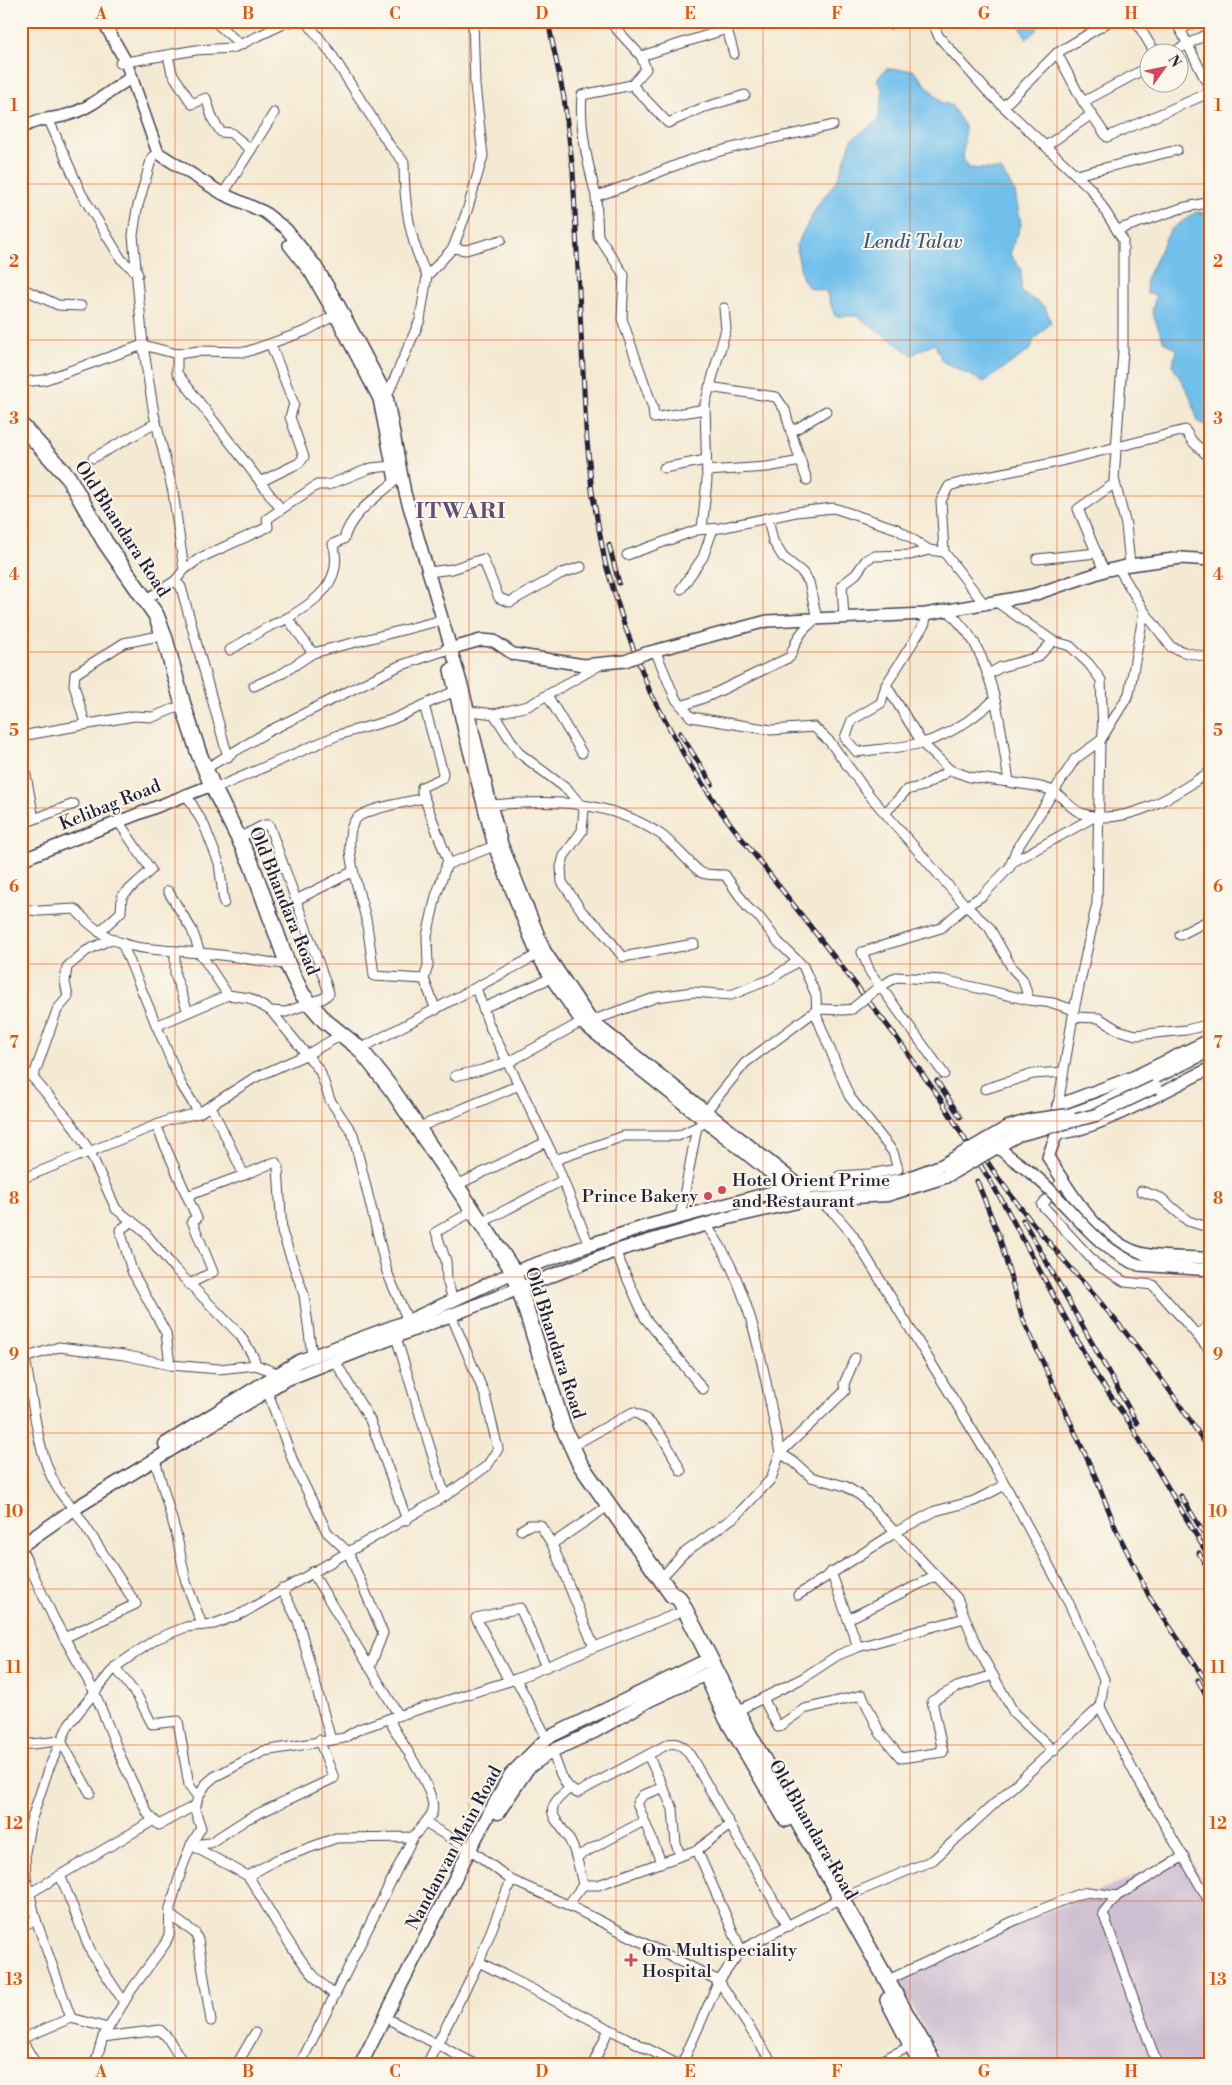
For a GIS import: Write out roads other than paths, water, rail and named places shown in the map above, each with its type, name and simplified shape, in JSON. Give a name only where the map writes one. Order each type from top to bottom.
[{"type":"highway","name":"Old Bhandara Road","points":[[21,425],[68,476],[105,542],[156,615],[164,635],[183,705],[205,769],[265,896],[288,965],[302,994],[341,1035],[360,1049],[394,1091],[517,1279],[563,1427],[580,1464],[672,1595],[670,1603],[681,1612],[708,1666],[728,1719],[838,1900],[911,2046],[929,2063]]},
{"type":"highway","points":[[708,1666],[737,1711],[838,1900],[888,1980],[929,2063]]},
{"type":"main road","points":[[21,1547],[72,1506],[281,1377],[312,1355],[408,1321],[453,1300],[517,1279],[706,1225],[806,1201],[836,1190],[903,1180],[943,1165],[1008,1127],[1031,1120],[1069,1114],[1100,1104],[1211,1050]]},
{"type":"main road","points":[[21,1535],[225,1419],[267,1390],[281,1377],[335,1361],[451,1315],[517,1279],[588,1245],[680,1217],[796,1187],[902,1192],[945,1177],[1018,1135],[1096,1115],[1211,1060]]},
{"type":"main road","points":[[371,2064],[473,1851],[528,1768],[552,1751],[594,1732],[708,1666]]},
{"type":"main road","name":"Nandanvan Main Road","points":[[362,2064],[473,1851],[510,1775],[547,1738],[708,1666]]},
{"type":"street","points":[[96,21],[123,62]]},
{"type":"street","points":[[103,21],[123,62],[155,155],[137,209],[133,235],[143,345],[156,423],[173,492],[184,570]]},
{"type":"street","points":[[214,21],[241,45]]},
{"type":"street","points":[[123,62],[196,50],[233,48],[290,21]]},
{"type":"street","points":[[306,21],[330,52],[390,146],[404,162],[404,200],[416,253],[427,276]]},
{"type":"street","points":[[399,479],[392,466],[383,398],[420,320],[427,276],[453,248],[484,156],[475,85],[473,21]]},
{"type":"street","points":[[609,21],[641,56],[646,69],[632,84],[582,95],[581,108],[588,163],[596,196],[598,236],[624,275],[622,319],[653,408],[654,418],[705,409]]},
{"type":"street","points":[[641,56],[707,34],[727,30],[737,21]]},
{"type":"street","points":[[886,21],[889,24],[898,21]]},
{"type":"street","points":[[932,21],[938,37],[988,92],[1092,190],[1123,240],[1125,300],[1115,483],[1126,525],[1130,565]]},
{"type":"street","points":[[1004,106],[1057,53],[1110,21]]},
{"type":"street","points":[[1136,21],[1148,42]]},
{"type":"street","points":[[1176,21],[1186,42]]},
{"type":"street","points":[[1180,30],[1197,21]]},
{"type":"street","points":[[727,30],[734,54]]},
{"type":"street","points":[[1190,44],[1211,32]]},
{"type":"street","points":[[1057,53],[1083,102],[1107,137],[1211,91],[1190,49]]},
{"type":"street","points":[[168,56],[172,73],[192,104],[206,98],[213,120],[220,132],[231,133],[251,150]]},
{"type":"street","points":[[1083,102],[1140,71]]},
{"type":"street","points":[[21,128],[34,120],[68,115],[129,79]]},
{"type":"street","points":[[632,84],[668,123],[702,108],[744,95]]},
{"type":"street","points":[[221,196],[274,113]]},
{"type":"street","points":[[1046,146],[1092,114]]},
{"type":"street","points":[[48,118],[81,193],[120,259],[138,274]]},
{"type":"street","points":[[596,196],[625,188],[666,168],[701,156],[833,125]]},
{"type":"street","points":[[1076,175],[1177,150]]},
{"type":"street","points":[[155,155],[260,218],[280,234],[339,312],[383,398],[399,479],[448,649],[498,845],[541,953],[587,1023],[704,1119],[796,1187],[806,1201],[835,1214],[852,1234],[920,1341],[1005,1485],[1066,1597],[1097,1660],[1104,1679],[1100,1707],[1136,1776],[1211,1904]]},
{"type":"street","points":[[1117,230],[1182,208],[1211,202]]},
{"type":"street","points":[[453,248],[466,250],[501,240]]},
{"type":"street","points":[[21,288],[58,305],[81,306]]},
{"type":"street","points":[[702,530],[707,471],[705,409],[709,387],[726,329],[724,308]]},
{"type":"street","points":[[21,382],[44,380],[143,345],[177,354],[199,351],[246,352],[306,331],[339,312]]},
{"type":"street","points":[[260,482],[299,463],[304,457],[290,417],[294,404],[270,345]]},
{"type":"street","points":[[177,354],[177,373],[281,509]]},
{"type":"street","points":[[709,387],[776,397],[785,410],[807,480]]},
{"type":"street","points":[[791,432],[826,410]]},
{"type":"street","points":[[94,458],[156,423]]},
{"type":"street","points":[[985,605],[944,552],[941,501],[949,486],[977,478],[1053,463],[1117,445],[1184,430],[1192,441],[1211,459]]},
{"type":"street","points":[[664,468],[706,460]]},
{"type":"street","points":[[707,471],[767,467],[801,461]]},
{"type":"street","points":[[145,600],[175,581],[184,570],[215,550],[268,527],[267,519],[317,485],[328,485],[371,468],[392,466]]},
{"type":"street","points":[[230,650],[272,624],[287,618],[320,596],[332,582],[335,574],[336,559],[333,544],[344,539],[346,531],[371,500],[399,479]]},
{"type":"street","points":[[1104,571],[1078,509],[1115,483]]},
{"type":"street","points":[[627,555],[702,530],[834,508],[897,529],[929,550]]},
{"type":"street","points":[[768,518],[773,541],[783,557],[802,572],[809,582],[817,619]]},
{"type":"street","points":[[681,589],[703,558],[713,528]]},
{"type":"street","points":[[844,618],[842,585],[856,574],[866,560],[873,556],[910,555],[929,550],[944,552]]},
{"type":"street","points":[[1037,559],[1096,553]]},
{"type":"street","points":[[426,573],[452,569],[484,558],[499,598],[510,602],[560,574],[581,567]]},
{"type":"street","points":[[205,769],[269,731],[399,666],[481,640],[494,641],[513,654],[584,665],[604,663],[626,660],[650,651],[768,621],[926,614],[949,611],[1033,595],[1104,571],[1130,565],[1181,558],[1211,560]]},
{"type":"street","points":[[1119,569],[1144,611],[1171,647],[1211,658]]},
{"type":"street","points":[[175,581],[181,587],[184,596],[228,757]]},
{"type":"street","points":[[988,1138],[1037,1178],[1103,1245],[1121,1258],[1138,1265],[1209,1268],[1205,1258],[1141,1254],[1121,1244],[1101,1228],[1083,1209],[1048,1157],[1057,1133],[1058,1105],[1063,1072],[1097,903],[1097,818],[1102,738],[1101,680],[1089,664],[1070,646],[1053,641],[998,603]]},
{"type":"street","points":[[949,611],[975,643],[988,675],[1010,782]]},
{"type":"street","points":[[944,1074],[878,988],[862,952],[941,928],[966,906],[982,896],[1010,867],[1016,850],[1075,759],[1102,738],[1129,694],[1144,611]]},
{"type":"street","points":[[926,614],[925,623],[886,685],[881,703],[852,720],[845,738],[857,752],[922,743],[953,730],[979,714],[994,700]]},
{"type":"street","points":[[287,618],[313,653]]},
{"type":"street","points":[[682,706],[711,695],[790,657],[797,638],[806,626],[817,619]]},
{"type":"street","points":[[254,686],[283,673],[313,653],[440,620]]},
{"type":"street","points":[[85,724],[74,685],[75,674],[124,643],[164,635]]},
{"type":"street","points":[[988,675],[1001,667],[1038,657],[1053,641]]},
{"type":"street","points":[[650,651],[675,698],[691,717],[771,730],[814,727],[830,742],[885,813],[966,906],[989,927],[1012,968],[1023,980],[1029,1000]]},
{"type":"street","points":[[463,710],[494,714],[528,706],[604,663]]},
{"type":"street","points":[[886,685],[922,743],[950,770],[970,777],[1010,782],[1054,791],[1079,812],[1097,818]]},
{"type":"street","points":[[213,787],[338,735],[391,720],[459,690]]},
{"type":"street","points":[[547,695],[582,753]]},
{"type":"street","points":[[21,736],[134,716],[152,716],[183,705]]},
{"type":"street","points":[[424,705],[443,773],[442,778],[438,781],[422,787],[424,798],[448,861],[427,936],[428,966],[424,979],[436,1010]]},
{"type":"street","points":[[463,710],[491,806],[498,845]]},
{"type":"street","points":[[494,714],[519,753],[568,790],[584,809],[582,831],[564,856],[561,867],[562,882],[583,912],[599,927],[623,957],[694,944]]},
{"type":"street","points":[[21,748],[34,819]]},
{"type":"street","points":[[885,813],[907,790],[923,786],[950,770]]},
{"type":"street","points":[[1012,863],[1097,818],[1136,811],[1171,798],[1211,770]]},
{"type":"street","name":"Kelibag Road","points":[[21,860],[186,794],[213,787]]},
{"type":"street","points":[[186,794],[204,824],[219,863],[224,903]]},
{"type":"street","points":[[424,798],[364,813],[355,820],[352,828],[350,854],[352,872],[365,917],[374,976],[424,979]]},
{"type":"street","points":[[491,806],[540,801],[578,804],[621,813],[660,834],[702,873],[725,875],[748,908],[760,918],[778,942],[804,966],[813,988],[818,1009],[817,1018],[849,1096],[893,1152],[898,1170],[839,1176],[836,1190]]},
{"type":"street","points":[[21,824],[74,804]]},
{"type":"street","points":[[99,932],[122,912],[122,896],[151,870],[118,821]]},
{"type":"street","points":[[239,838],[264,825],[269,825],[329,993],[324,998],[286,1012],[271,1011]]},
{"type":"street","points":[[446,865],[498,845]]},
{"type":"street","points":[[296,900],[352,872]]},
{"type":"street","points":[[168,891],[192,930],[200,952],[228,995]]},
{"type":"street","points":[[21,908],[39,911],[75,909],[99,932],[111,940],[140,949],[200,952],[288,965]]},
{"type":"street","points":[[1180,935],[1211,919]]},
{"type":"street","points":[[33,1078],[57,1010],[68,998],[65,982],[67,967],[86,951],[111,940]]},
{"type":"street","points":[[122,943],[181,1084],[198,1113]]},
{"type":"street","points":[[175,951],[176,975],[188,1012]]},
{"type":"street","points":[[360,1049],[541,953]]},
{"type":"street","points":[[455,1076],[506,1062],[530,1052],[576,1025],[587,1023],[657,997],[693,992],[731,996],[771,978],[798,961]]},
{"type":"street","points":[[483,1008],[555,976]]},
{"type":"street","points":[[555,1160],[624,1136],[678,1136],[704,1119],[745,1063],[818,1009],[852,1009],[878,988],[896,977],[943,980],[1029,1000],[1054,1002],[1074,1013],[1099,1018],[1118,1030],[1136,1035],[1186,1030],[1211,1024]]},
{"type":"street","points":[[476,988],[506,1062],[555,1160],[588,1245]]},
{"type":"street","points":[[156,1026],[228,995],[249,998],[271,1011],[308,1054],[320,1071],[330,1100],[353,1134],[387,1272],[408,1321]]},
{"type":"street","points":[[21,1179],[156,1125],[198,1113],[254,1078],[308,1054],[341,1035]]},
{"type":"street","points":[[1058,1105],[1133,1077],[1211,1039]]},
{"type":"street","points":[[21,1068],[33,1078],[70,1121],[90,1152],[116,1209],[142,1229],[189,1284],[240,1335],[253,1356],[256,1365]]},
{"type":"street","points":[[1057,1133],[1070,1133],[1111,1116],[1211,1068]]},
{"type":"street","points":[[985,1089],[1033,1074],[1063,1072]]},
{"type":"street","points":[[417,1128],[519,1085]]},
{"type":"street","points":[[211,1106],[244,1175]]},
{"type":"street","points":[[680,1217],[704,1119]]},
{"type":"street","points":[[156,1125],[196,1218],[192,1221],[213,1272],[189,1284]]},
{"type":"street","points":[[455,1186],[546,1142]]},
{"type":"street","points":[[187,1196],[275,1162],[278,1166],[282,1232],[304,1295],[312,1355]]},
{"type":"street","points":[[453,1300],[447,1280],[446,1260],[436,1232],[477,1217],[563,1180]]},
{"type":"street","points":[[1063,1180],[1042,1205],[1097,1265],[1124,1282],[1153,1285],[1199,1334],[1211,1351]]},
{"type":"street","points":[[1141,1190],[1161,1198],[1188,1221],[1211,1228]]},
{"type":"street","points":[[132,1221],[120,1230],[132,1270],[166,1334],[170,1364]]},
{"type":"street","points":[[706,1225],[721,1244],[743,1300],[758,1348],[780,1453],[811,1477],[845,1486],[862,1496],[957,1598],[976,1647],[1014,1713],[1054,1751]]},
{"type":"street","points":[[615,1251],[645,1318],[703,1390]]},
{"type":"street","points":[[184,2064],[167,2037],[160,2030],[105,2033],[72,2018],[36,1920],[22,1851],[36,1804],[69,1724],[115,1667],[156,1639],[186,1627],[214,1624],[243,1613],[282,1589],[407,1520],[488,1466],[498,1449],[485,1395],[451,1315]]},
{"type":"street","points":[[1199,1334],[1211,1322]]},
{"type":"street","points":[[396,1337],[445,1496]]},
{"type":"street","points":[[64,1638],[136,1604],[72,1506],[57,1491],[39,1437],[23,1359],[59,1347],[124,1355],[170,1364],[219,1369],[256,1365],[281,1377]]},
{"type":"street","points":[[661,1578],[683,1554],[738,1514],[771,1479],[780,1453],[845,1391],[844,1384],[856,1358]]},
{"type":"street","points":[[335,1361],[370,1420],[407,1520]]},
{"type":"street","points":[[267,1390],[294,1464],[327,1532],[348,1552],[383,1633],[370,1667]]},
{"type":"street","points":[[572,1446],[633,1412],[643,1415],[664,1440],[681,1471]]},
{"type":"street","points":[[154,1460],[177,1537],[186,1582],[202,1625]]},
{"type":"street","points":[[798,1595],[831,1572],[896,1532],[935,1511],[974,1501],[1005,1485]]},
{"type":"street","points":[[552,1544],[608,1506]]},
{"type":"street","points":[[521,1530],[529,1525],[540,1525],[552,1544],[594,1647]]},
{"type":"street","points":[[21,1547],[64,1638],[94,1691],[124,1765],[148,1814],[159,1825],[197,1801]]},
{"type":"street","points":[[300,2064],[413,1836],[432,1813],[432,1804],[426,1785],[392,1725],[395,1716],[370,1667],[312,1572]]},
{"type":"street","points":[[831,1572],[858,1647]]},
{"type":"street","points":[[848,1619],[936,1576]]},
{"type":"street","points":[[282,1589],[298,1621],[331,1740]]},
{"type":"street","points":[[546,1667],[520,1608],[476,1618],[547,1738]]},
{"type":"street","points":[[95,2064],[105,2033],[124,2002],[166,1944],[169,1935],[174,1893],[190,1845],[201,1828],[195,1810],[197,1801],[206,1784],[214,1777],[264,1751],[319,1740],[344,1738],[359,1729],[395,1716],[513,1680],[681,1612]]},
{"type":"street","points":[[737,1711],[803,1678],[838,1654],[965,1618]]},
{"type":"street","points":[[115,1667],[138,1697],[152,1724],[178,1722],[189,1785],[197,1801]]},
{"type":"street","points":[[763,1698],[778,1727],[804,1709],[862,1695],[880,1733],[901,1758],[943,1752],[932,1701],[957,1687],[993,1676]]},
{"type":"street","points":[[682,2064],[719,1981],[741,1950],[838,1900],[933,1860],[1100,1707]]},
{"type":"street","points":[[190,1845],[210,1843],[247,1819],[334,1778],[319,1740]]},
{"type":"street","points":[[21,1745],[61,1741]]},
{"type":"street","points":[[61,1741],[90,1793]]},
{"type":"street","points":[[552,1751],[570,1789],[577,1793],[668,1744],[674,1742],[680,1744],[694,1760],[788,1926]]},
{"type":"street","points":[[648,1755],[673,1809],[676,1844],[680,1855]]},
{"type":"street","points":[[661,1862],[637,1803],[639,1798],[662,1788]]},
{"type":"street","points":[[568,1905],[582,1885],[576,1857],[568,1836],[553,1816],[552,1806],[556,1799],[570,1789]]},
{"type":"street","points":[[30,1893],[154,1820]]},
{"type":"street","points":[[576,1857],[644,1821]]},
{"type":"street","points":[[425,1823],[473,1851],[511,1880],[568,1905],[719,1981],[773,2064]]},
{"type":"street","points":[[582,1885],[598,1885],[697,1850],[730,1825]]},
{"type":"street","points":[[248,1876],[276,1860],[336,1838],[413,1836]]},
{"type":"street","points":[[190,1845],[248,1876],[306,1965],[322,1986],[335,1994]]},
{"type":"street","points":[[697,1850],[741,1950]]},
{"type":"street","points":[[1157,2064],[1103,1913],[1117,1896],[1184,1856]]},
{"type":"street","points":[[60,1875],[91,1952],[124,2002]]},
{"type":"street","points":[[427,2064],[478,1962],[511,1880]]},
{"type":"street","points":[[888,1980],[1018,1919],[1079,1894],[1088,1892],[1117,1896]]},
{"type":"street","points":[[170,1915],[195,1933],[198,1940],[211,2021]]},
{"type":"street","points":[[21,1926],[36,1920]]},
{"type":"street","points":[[478,1962],[677,2064]]},
{"type":"street","points":[[36,2064],[21,2039],[72,2018]]},
{"type":"street","points":[[392,2021],[475,2064]]},
{"type":"street","points":[[593,2064],[609,2029]]},
{"type":"street","points":[[237,2064],[255,2033]]},
{"type":"street","points":[[874,2064],[911,2046]]},
{"type":"water","points":[[1017,21],[1045,21],[1027,39]]},
{"type":"water","name":"Lendi Talav","points":[[886,69],[913,70],[942,103],[951,105],[965,126],[963,158],[969,168],[1001,170],[1015,192],[1021,225],[1010,254],[1021,270],[1021,292],[1045,307],[1051,322],[1033,341],[1031,349],[984,382],[943,362],[934,343],[912,355],[857,316],[835,316],[826,291],[809,288],[802,277],[796,246],[816,208],[838,179],[852,139],[878,121],[883,92],[877,79]]},
{"type":"water","points":[[1196,212],[1211,214],[1211,431],[1198,421],[1190,396],[1173,366],[1176,349],[1164,342],[1152,312],[1156,295],[1147,293],[1146,279],[1170,230]]},
{"type":"railway","points":[[548,21],[564,98],[573,171],[586,430],[592,491],[605,562],[624,624],[650,692],[688,762],[722,813],[894,1034],[941,1100],[1004,1204],[1096,1375],[1129,1422],[1211,1560]]},
{"type":"railway","points":[[609,545],[619,583]]},
{"type":"railway","points":[[680,733],[712,784]]},
{"type":"railway","points":[[937,1081],[960,1117]]},
{"type":"railway","points":[[983,1155],[1035,1226],[1141,1352],[1172,1394],[1211,1453]]},
{"type":"railway","points":[[977,1181],[999,1236],[1022,1317],[1096,1478],[1116,1529],[1149,1596],[1211,1688]]},
{"type":"railway","points":[[1023,1220],[1137,1423]]},
{"type":"railway","points":[[1181,1496],[1211,1545]]},
{"type":"railway","points":[[1199,1553],[1211,1573]]},
{"type":"railway","points":[[1198,1680],[1211,1706]]},
{"type":"place","name":"Hotel Orient Prime and Restaurant","points":[[722,1190]]},
{"type":"place","name":"Prince Bakery","points":[[708,1196]]},
{"type":"place","name":"Om Multispeciality Hospital","points":[[631,1960]]},
{"type":"district","name":"ITWARI","points":[[461,511]]}]
